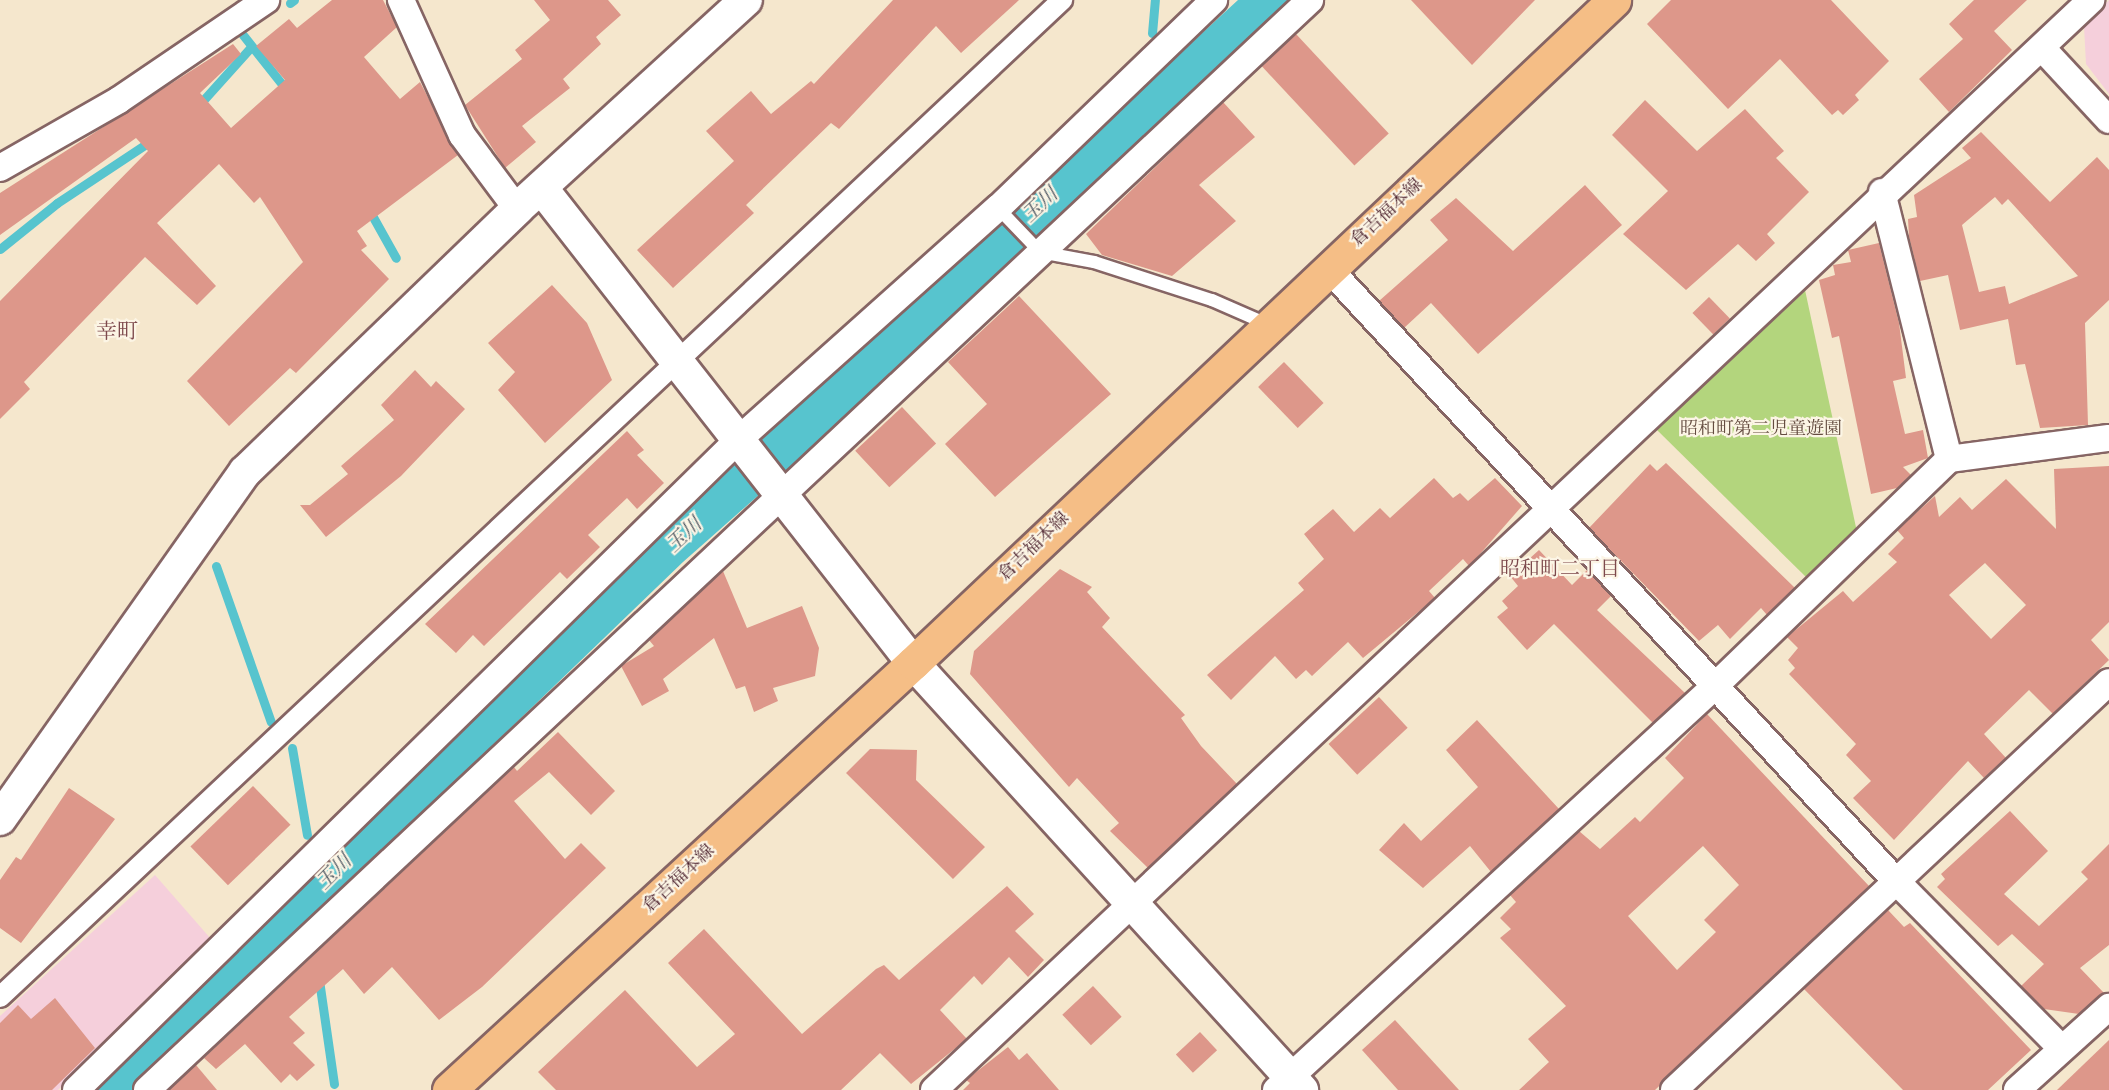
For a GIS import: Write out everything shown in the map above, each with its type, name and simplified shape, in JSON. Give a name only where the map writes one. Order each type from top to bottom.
[{"type":"main road","name":"倉吉福本線","points":[[450,1090],[913,663],[1267,324],[1614,0]]},
{"type":"street","points":[[0,168],[119,100],[266,0]]},
{"type":"street","points":[[401,0],[462,135],[517,208]]},
{"type":"street","points":[[0,819],[246,472],[517,208],[543,190],[746,0]]},
{"type":"street","points":[[0,997],[1062,0]]},
{"type":"street","points":[[76,1090],[737,441],[998,208],[1214,0]]},
{"type":"street","points":[[147,1090],[484,770],[782,500],[1040,252],[1310,0]]},
{"type":"street","points":[[936,1089],[1552,512],[1882,192],[2042,48],[2091,0]]},
{"type":"street","points":[[2042,48],[2109,120]]},
{"type":"street","points":[[543,190],[678,362],[782,500],[913,663],[1133,905],[1289,1086],[1715,686],[1950,459],[2109,438]]},
{"type":"street","points":[[1882,192],[1950,459]]},
{"type":"street","points":[[1328,268],[1895,880],[2061,1047]]},
{"type":"street","points":[[1674,1090],[1895,880],[2109,682]]},
{"type":"street","points":[[2017,1090],[2061,1047],[2109,1007]]},
{"type":"lane","points":[[998,208],[1040,252],[1137,276],[1267,324]]},
{"type":"shaded area","points":[[2109,0],[2109,94],[2086,64],[2084,26]]},
{"type":"shaded area","points":[[155,875],[211,939],[58,1090],[0,1090],[0,1016]]},
{"type":"green space","name":"昭和町第二児童遊園","points":[[1805,290],[1857,532],[1807,578],[1656,429]]},
{"type":"water","name":"玉川","points":[[1238,0],[1296,0],[890,379],[683,562],[135,1090],[89,1090],[670,524]]},
{"type":"building","points":[[332,0],[383,0],[397,27],[364,57],[400,99],[420,82],[458,155],[357,231],[367,246],[361,250],[389,279],[296,373],[290,368],[229,426],[187,381],[303,262],[260,197],[254,203],[219,164],[157,223],[216,286],[197,305],[145,257],[24,382],[30,389],[0,419],[0,301],[148,151],[136,138],[0,235],[0,193],[233,44],[241,54],[200,93],[231,128],[285,80],[256,46],[289,19],[297,28]]},
{"type":"building","points":[[534,0],[608,0],[621,15],[596,37],[601,44],[563,79],[570,88],[522,126],[536,142],[505,168],[465,105],[522,59],[515,50],[550,20]]},
{"type":"building","points":[[893,0],[1019,0],[961,53],[936,26],[839,129],[831,123],[746,205],[754,213],[673,288],[637,250],[734,161],[706,131],[751,91],[771,114],[811,81],[814,84]]},
{"type":"building","points":[[1411,0],[1535,0],[1472,65]]},
{"type":"building","points":[[1671,0],[1831,0],[1889,61],[1855,95],[1859,100],[1843,115],[1838,110],[1832,115],[1780,59],[1728,109],[1647,24]]},
{"type":"building","points":[[1974,0],[2027,0],[1994,31],[2012,50],[1949,112],[1919,79],[1963,39],[1949,24]]},
{"type":"building","points":[[1296,34],[1389,133],[1354,166],[1262,66]]},
{"type":"building","points":[[1645,100],[1697,151],[1745,109],[1784,151],[1776,158],[1809,192],[1767,234],[1775,243],[1756,261],[1738,244],[1686,290],[1623,234],[1668,191],[1612,135]]},
{"type":"building","points":[[1223,102],[1255,137],[1199,185],[1236,221],[1172,276],[1102,255],[1086,234]]},
{"type":"building","points":[[1981,132],[2050,202],[2097,157],[2109,170],[2109,300],[2085,323],[2088,425],[2040,428],[2025,364],[2016,365],[2008,319],[1960,330],[1948,275],[1920,281],[1909,237],[1908,219],[1917,217],[1914,195],[1971,158],[1962,148]],"holes":[[[1995,197],[2002,205],[2008,199],[2078,276],[2009,304],[2005,286],[1979,292],[1962,225]]]},
{"type":"building","points":[[1585,185],[1622,225],[1478,354],[1431,303],[1404,328],[1379,301],[1448,240],[1430,220],[1456,198],[1513,251]]},
{"type":"building","points":[[1879,243],[1899,323],[1906,378],[1893,381],[1905,434],[1923,430],[1928,458],[1903,467],[1911,475],[1897,488],[1871,494],[1839,336],[1832,338],[1819,280],[1835,275],[1833,265],[1851,262],[1848,250]]},
{"type":"building","points":[[552,285],[587,323],[612,380],[545,443],[498,390],[515,372],[488,343]]},
{"type":"building","points":[[1019,296],[1111,394],[995,497],[945,444],[987,404],[948,362]]},
{"type":"building","points":[[1709,297],[1730,319],[1713,335],[1692,313]]},
{"type":"building","points":[[1284,362],[1324,403],[1298,428],[1258,387]]},
{"type":"building","points":[[415,370],[431,387],[436,381],[465,409],[401,476],[326,537],[300,505],[310,505],[348,474],[341,466],[394,420],[381,405]]},
{"type":"building","points":[[902,407],[936,444],[889,487],[855,451]]},
{"type":"building","points":[[627,431],[644,450],[637,455],[664,483],[637,509],[627,498],[588,535],[600,547],[567,579],[560,572],[484,646],[473,635],[456,653],[425,624]]},
{"type":"building","points":[[1666,463],[1795,588],[1767,615],[1761,608],[1730,639],[1718,625],[1699,641],[1589,528],[1650,464],[1657,471]]},
{"type":"building","points":[[2109,466],[2109,622],[2091,640],[2109,660],[2053,714],[2029,690],[1984,734],[2006,758],[1984,778],[1968,761],[1894,840],[1853,798],[1871,781],[1846,755],[1856,744],[1789,674],[1795,668],[1788,660],[1798,648],[1787,637],[1843,591],[1853,602],[1897,562],[1888,554],[1904,538],[1897,530],[1935,496],[1939,517],[1960,497],[1972,510],[2006,479],[2056,529],[2054,469]],"holes":[[[1985,563],[2026,605],[1991,639],[1949,595]]]},
{"type":"building","points":[[1434,478],[1453,498],[1460,493],[1468,501],[1495,478],[1522,506],[1469,566],[1463,559],[1429,591],[1435,598],[1363,658],[1348,642],[1312,676],[1306,670],[1296,679],[1275,656],[1231,700],[1207,675],[1304,590],[1298,583],[1324,559],[1304,534],[1333,509],[1354,532],[1380,508],[1390,518]]},
{"type":"building","points":[[1539,550],[1572,585],[1587,570],[1611,596],[1597,610],[1685,693],[1653,723],[1554,624],[1527,650],[1497,617],[1508,608],[1502,601],[1518,586],[1510,576]]},
{"type":"building","points":[[1060,569],[1092,587],[1087,592],[1110,618],[1102,627],[1185,715],[1181,718],[1201,746],[1237,784],[1148,868],[1110,831],[1119,823],[1077,778],[1069,787],[970,674],[974,651]]},
{"type":"building","points":[[723,571],[747,628],[802,606],[819,648],[815,676],[773,688],[778,701],[754,712],[745,686],[736,689],[714,638],[663,679],[669,691],[642,706],[621,666],[654,646],[649,640]]},
{"type":"building","points":[[1379,697],[1408,728],[1357,775],[1329,744]]},
{"type":"building","points":[[1707,714],[1869,886],[1655,1090],[1519,1090],[1549,1062],[1528,1039],[1566,1006],[1500,938],[1511,929],[1500,918],[1516,902],[1510,895],[1579,831],[1600,849],[1635,817],[1640,822],[1684,778],[1665,758]],"holes":[[[1703,846],[1739,885],[1704,920],[1716,932],[1677,970],[1628,916]]]},
{"type":"building","points":[[1477,720],[1559,809],[1491,872],[1470,846],[1423,888],[1379,850],[1404,823],[1421,841],[1478,787],[1446,750]]},
{"type":"building","points":[[558,732],[615,791],[591,815],[549,772],[514,801],[565,859],[581,843],[606,868],[482,987],[439,1020],[392,967],[364,994],[343,969],[289,1017],[305,1033],[293,1043],[315,1065],[297,1081],[290,1074],[281,1083],[245,1044],[216,1069],[204,1058],[514,767],[517,771]]},
{"type":"building","points":[[870,749],[917,750],[916,780],[985,847],[953,879],[846,773]]},
{"type":"building","points":[[253,786],[291,825],[228,885],[190,846]]},
{"type":"building","points":[[69,788],[115,819],[21,943],[0,928],[0,880],[16,857],[21,860]]},
{"type":"building","points":[[2010,811],[2048,851],[2004,894],[2039,926],[2088,879],[2081,872],[2109,844],[2109,945],[2080,968],[2104,993],[2079,1014],[2044,1009],[2021,986],[2044,964],[2012,934],[1998,946],[1937,887],[1945,879],[1941,874]]},
{"type":"building","points":[[1007,886],[1034,914],[1015,931],[1044,960],[1028,977],[1009,957],[982,985],[974,976],[940,1010],[967,1039],[911,1084],[880,1053],[841,1090],[556,1090],[538,1072],[625,990],[697,1067],[735,1034],[668,963],[704,929],[802,1034],[876,969],[884,965],[899,980]]},
{"type":"building","points":[[1888,910],[1904,927],[1910,923],[2031,1050],[1988,1090],[1903,1090],[1804,989]]},
{"type":"building","points":[[1093,986],[1122,1017],[1091,1045],[1062,1015]]},
{"type":"building","points":[[55,998],[95,1048],[52,1090],[0,1090],[0,1023],[18,1005],[31,1019]]},
{"type":"building","points":[[1395,1020],[1459,1090],[1398,1090],[1362,1050]]},
{"type":"building","points":[[1200,1032],[1217,1050],[1193,1073],[1176,1055]]},
{"type":"building","points":[[2109,1040],[2109,1090],[2057,1090]]},
{"type":"building","points":[[1008,1047],[1019,1060],[1027,1053],[1059,1090],[963,1090],[970,1083],[966,1080]]},
{"type":"building","points":[[196,1065],[217,1090],[169,1090]]},
{"type":"waterway","points":[[290,3],[294,0]]},
{"type":"waterway","points":[[1152,33],[1155,0]]},
{"type":"waterway","points":[[243,35],[289,93]]},
{"type":"waterway","points":[[198,106],[250,48]]},
{"type":"waterway","points":[[0,249],[57,203],[149,142]]},
{"type":"waterway","points":[[368,208],[396,258]]},
{"type":"waterway","points":[[216,566],[271,722]]},
{"type":"waterway","points":[[292,748],[307,835]]},
{"type":"waterway","points":[[319,980],[334,1084]]},
{"type":"district","name":"幸町","points":[[117,333]]},
{"type":"district","name":"昭和町二丁目","points":[[1560,570]]}]
